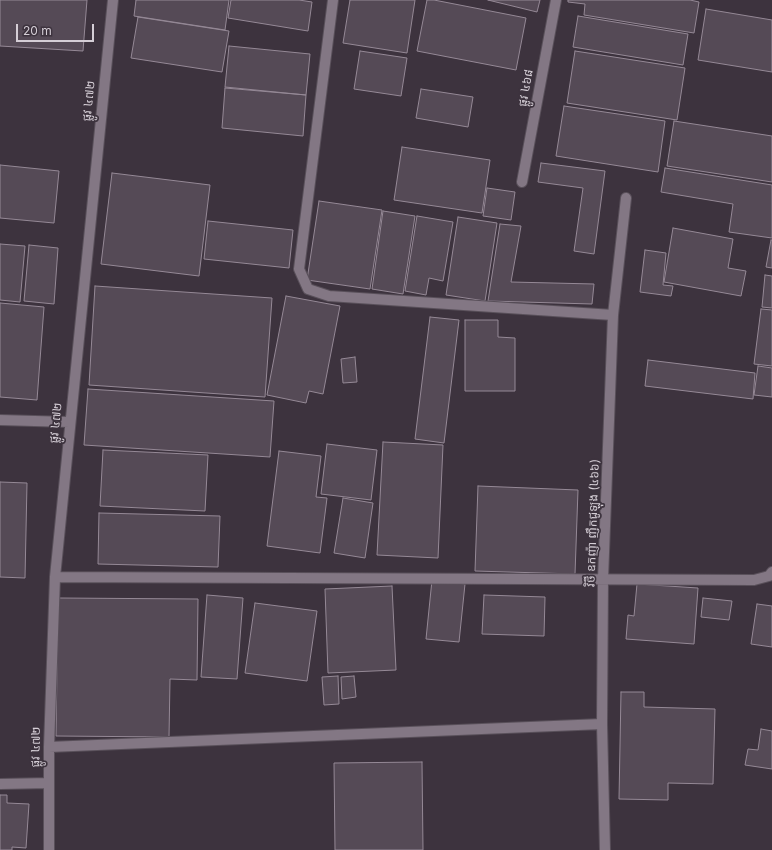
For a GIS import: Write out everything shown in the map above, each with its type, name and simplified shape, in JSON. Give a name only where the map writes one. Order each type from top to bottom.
[{"type":"street","name":"ផ្លូវ ៤៧២","points":[[49,850],[49,747],[55,577],[113,0]]},
{"type":"street","points":[[333,0],[300,269],[308,289],[329,296],[613,314]]},
{"type":"street","name":"ផ្លូវ ៤៦៨","points":[[522,182],[556,0]]},
{"type":"street","name":"វិថី ឧកញ៉ា ញឹកជូឡុង (៤៦៦)","points":[[605,850],[602,724],[603,579],[613,314],[626,198]]},
{"type":"street","points":[[0,420],[70,422]]},
{"type":"street","points":[[55,577],[754,580],[769,576],[772,572]]},
{"type":"street","points":[[49,747],[602,724]]},
{"type":"street","points":[[0,784],[49,783]]},
{"type":"building","points":[[0,0],[87,0],[83,51],[0,46]]},
{"type":"building","points":[[136,0],[229,0],[225,30],[134,16]]},
{"type":"building","points":[[231,0],[299,0],[312,2],[308,31],[228,18]]},
{"type":"building","points":[[350,0],[415,0],[407,53],[343,43]]},
{"type":"building","points":[[427,0],[434,0],[526,18],[516,70],[417,51]]},
{"type":"building","points":[[488,0],[540,0],[537,12]]},
{"type":"building","points":[[568,0],[690,0],[699,2],[694,33],[584,15],[585,4],[568,2]]},
{"type":"building","points":[[706,9],[772,20],[772,72],[698,60]]},
{"type":"building","points":[[578,16],[688,34],[683,65],[573,47]]},
{"type":"building","points":[[138,17],[229,31],[222,72],[131,58]]},
{"type":"building","points":[[229,46],[310,54],[306,95],[225,87]]},
{"type":"building","points":[[360,51],[407,58],[401,96],[354,89]]},
{"type":"building","points":[[575,51],[685,68],[677,120],[567,103]]},
{"type":"building","points":[[225,88],[306,95],[303,136],[222,128]]},
{"type":"building","points":[[421,89],[473,97],[468,127],[416,118]]},
{"type":"building","points":[[564,106],[665,121],[658,172],[556,156]]},
{"type":"building","points":[[674,121],[772,136],[772,182],[667,166]]},
{"type":"building","points":[[402,147],[490,160],[482,213],[394,200]]},
{"type":"building","points":[[541,163],[605,171],[594,254],[574,251],[583,188],[538,182]]},
{"type":"building","points":[[0,165],[59,171],[54,223],[0,218]]},
{"type":"building","points":[[665,168],[772,185],[772,238],[729,232],[733,204],[661,192]]},
{"type":"building","points":[[112,173],[210,185],[199,276],[101,264]]},
{"type":"building","points":[[487,188],[515,192],[511,220],[483,216]]},
{"type":"building","points":[[319,201],[382,210],[370,289],[307,280]]},
{"type":"building","points":[[383,211],[415,216],[403,294],[372,289]]},
{"type":"building","points":[[417,216],[453,222],[443,281],[429,278],[426,295],[405,291]]},
{"type":"building","points":[[458,217],[497,223],[485,301],[446,295]]},
{"type":"building","points":[[208,221],[293,230],[289,268],[204,259]]},
{"type":"building","points":[[500,224],[521,226],[511,282],[594,284],[592,304],[488,301]]},
{"type":"building","points":[[673,228],[733,239],[728,268],[746,271],[741,296],[664,282]]},
{"type":"building","points":[[772,240],[772,268],[766,267]]},
{"type":"building","points":[[0,244],[25,246],[20,302],[0,300]]},
{"type":"building","points":[[29,245],[58,248],[54,304],[24,301]]},
{"type":"building","points":[[645,250],[666,253],[663,285],[673,286],[671,296],[640,292]]},
{"type":"building","points":[[765,275],[772,276],[772,308],[762,307]]},
{"type":"building","points":[[95,286],[272,298],[265,397],[89,385]]},
{"type":"building","points":[[286,296],[340,306],[323,394],[309,391],[306,403],[267,395]]},
{"type":"building","points":[[0,303],[44,307],[37,400],[0,397]]},
{"type":"building","points":[[761,309],[772,310],[772,366],[754,364]]},
{"type":"building","points":[[430,317],[459,320],[444,443],[415,439]]},
{"type":"building","points":[[465,320],[498,320],[498,337],[515,338],[515,391],[465,391]]},
{"type":"building","points":[[355,357],[357,382],[343,383],[341,359]]},
{"type":"building","points":[[648,360],[755,373],[753,399],[645,386]]},
{"type":"building","points":[[758,366],[772,368],[772,397],[754,395]]},
{"type":"building","points":[[88,389],[274,401],[270,457],[84,445]]},
{"type":"building","points":[[383,442],[443,445],[438,558],[377,555]]},
{"type":"building","points":[[327,444],[377,450],[371,500],[321,494]]},
{"type":"building","points":[[103,450],[208,455],[205,511],[100,506]]},
{"type":"building","points":[[279,451],[321,456],[316,497],[327,498],[320,553],[267,546]]},
{"type":"building","points":[[0,482],[27,483],[25,578],[0,577]]},
{"type":"building","points":[[478,486],[578,490],[575,574],[475,571]]},
{"type":"building","points":[[343,498],[373,503],[365,558],[334,553]]},
{"type":"building","points":[[99,513],[220,516],[218,567],[98,564]]},
{"type":"building","points":[[432,580],[465,584],[459,642],[426,639]]},
{"type":"building","points":[[637,584],[698,588],[694,644],[626,639],[628,615],[634,616]]},
{"type":"building","points":[[392,586],[396,670],[328,673],[325,589]]},
{"type":"building","points":[[207,595],[243,598],[237,679],[201,677]]},
{"type":"building","points":[[484,595],[545,597],[544,636],[482,634]]},
{"type":"building","points":[[58,598],[198,599],[197,680],[170,679],[169,737],[56,736]]},
{"type":"building","points":[[703,598],[732,601],[729,620],[701,617]]},
{"type":"building","points":[[255,603],[317,611],[307,681],[245,673]]},
{"type":"building","points":[[757,604],[772,606],[772,647],[751,644]]},
{"type":"building","points":[[338,676],[339,704],[324,705],[322,677]]},
{"type":"building","points":[[354,676],[356,697],[342,699],[341,677]]},
{"type":"building","points":[[621,692],[644,692],[644,707],[715,709],[713,784],[668,783],[668,800],[619,799]]},
{"type":"building","points":[[761,729],[772,731],[772,769],[745,765],[748,749],[758,750]]},
{"type":"building","points":[[422,762],[423,850],[335,850],[334,763]]},
{"type":"building","points":[[0,795],[7,795],[7,803],[29,804],[26,848],[12,847],[12,850],[0,850]]}]
